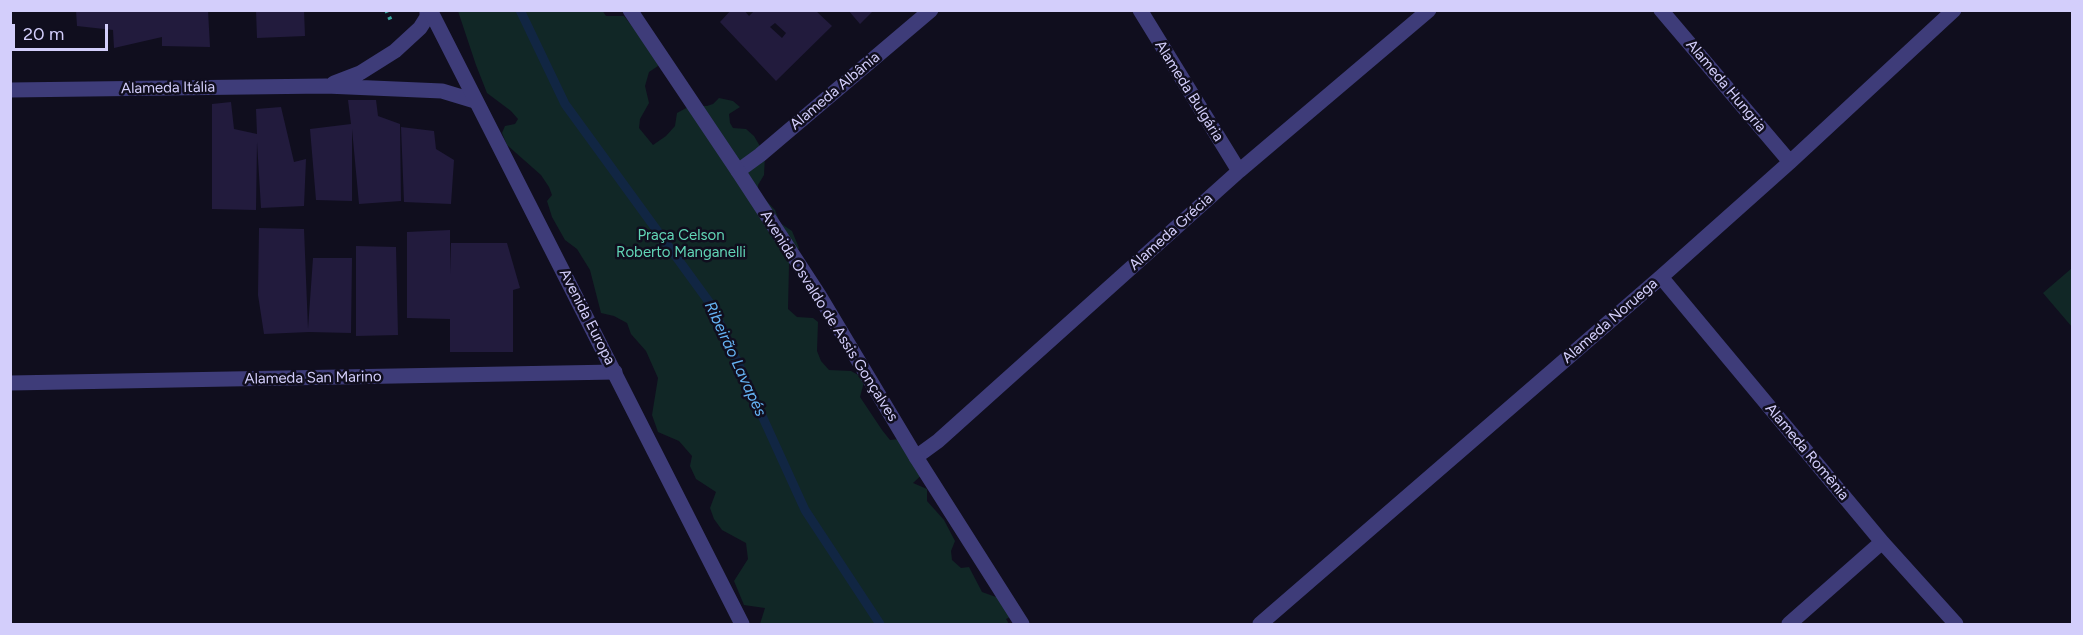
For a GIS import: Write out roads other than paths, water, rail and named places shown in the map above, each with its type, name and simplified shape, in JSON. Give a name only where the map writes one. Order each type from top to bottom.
[{"type":"street","name":"Alameda Itália","points":[[326,86],[360,73],[395,51],[420,27],[429,10]]},
{"type":"street","name":"Avenida Europa","points":[[429,10],[742,624]]},
{"type":"street","name":"Avenida Osvaldo de Assis Gonçalves","points":[[630,10],[819,296],[1020,623]]},
{"type":"street","name":"Alameda Albânia","points":[[738,171],[760,155],[931,10]]},
{"type":"street","name":"Alameda Bulgária","points":[[1140,10],[1239,171]]},
{"type":"street","name":"Alameda Grécia","points":[[916,457],[938,441],[1239,171],[1429,10]]},
{"type":"street","name":"Alameda Hungria","points":[[1661,10],[1790,162]]},
{"type":"street","name":"Alameda Noruega","points":[[1260,624],[1661,277],[1790,162],[1954,10]]},
{"type":"street","name":"Alameda Itália","points":[[10,90],[326,86],[442,91],[476,101]]},
{"type":"street","name":"Alameda Romênia","points":[[1661,277],[1882,542],[1956,624]]},
{"type":"street","name":"Alameda San Marino","points":[[10,383],[615,372]]},
{"type":"street","points":[[1789,624],[1882,542]]},
{"type":"waterway","name":"Ribeirão Lavapés","points":[[520,10],[565,104],[712,306],[805,510],[880,624]]},
{"type":"park label","name":"Praça Celson Roberto Manganelli","points":[[681,244]]}]
